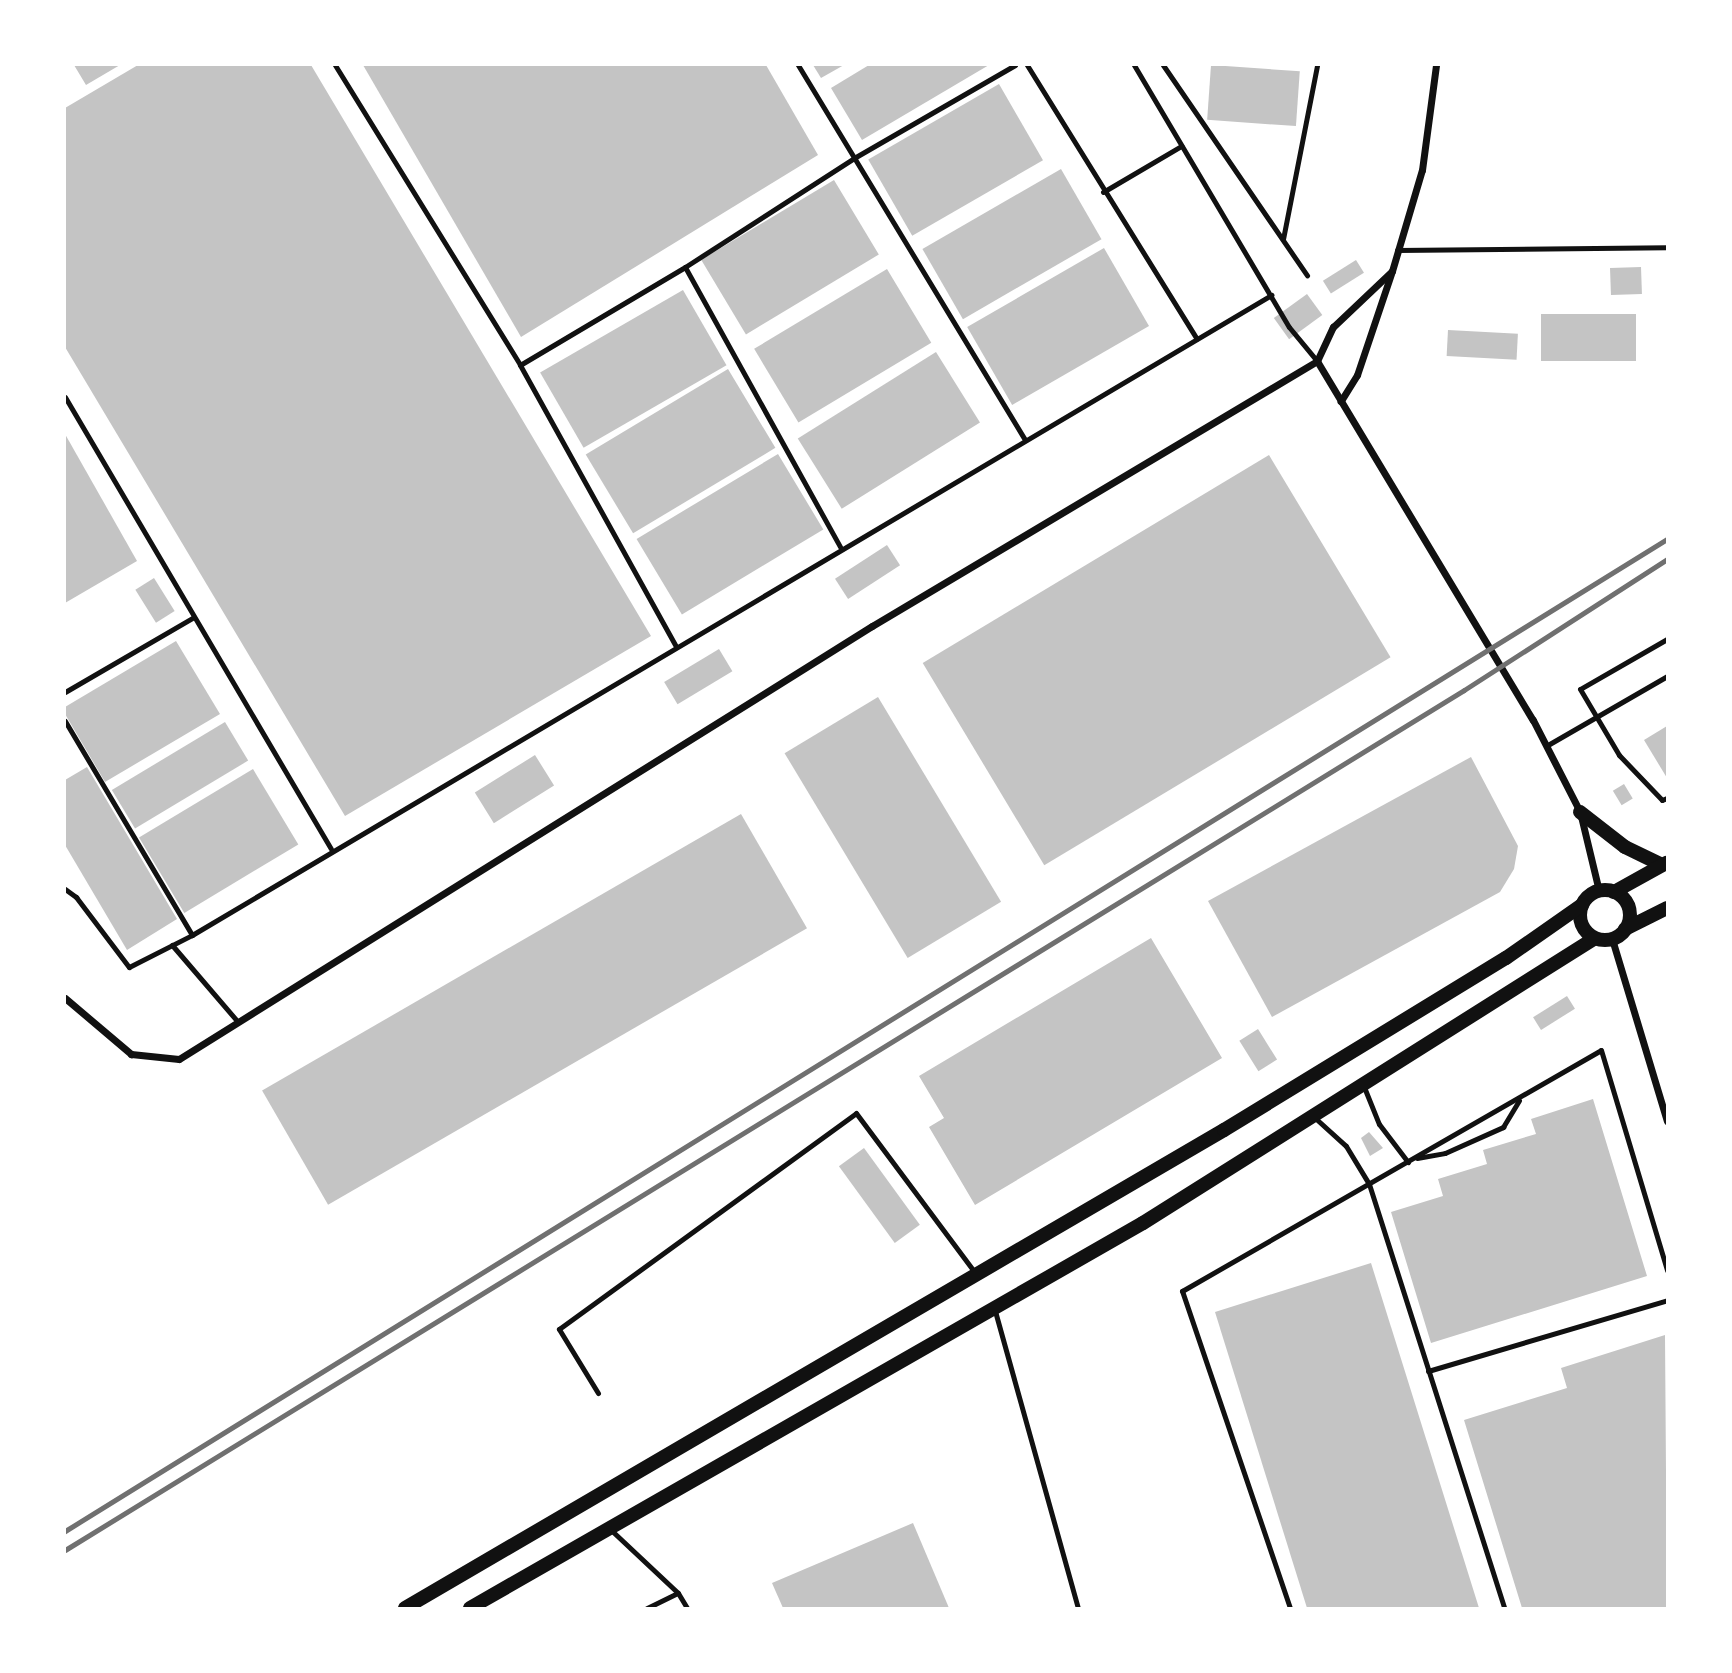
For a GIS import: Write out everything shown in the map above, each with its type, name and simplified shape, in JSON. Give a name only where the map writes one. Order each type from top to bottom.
[{"type":"main road","points":[[1580,812],[1625,848],[1664,863]]},
{"type":"main road","points":[[405,1608],[978,1276],[1506,958],[1599,891],[1615,892],[1664,863]]},
{"type":"main road","points":[[1615,892],[1627,904],[1625,929]]},
{"type":"main road","points":[[1582,905],[1580,920],[1595,938]]},
{"type":"main road","points":[[474,1607],[1143,1223],[1595,938],[1612,939],[1625,929],[1667,908]]},
{"type":"street","points":[[1341,401],[1357,375],[1422,170],[1436,65]]},
{"type":"street","points":[[65,998],[131,1054],[179,1059],[872,626],[1317,361],[1333,327],[1392,271]]},
{"type":"street","points":[[1317,361],[1533,720],[1580,812],[1599,891]]},
{"type":"street","points":[[1612,939],[1667,1121]]},
{"type":"lane","points":[[335,65],[520,365],[676,646]]},
{"type":"lane","points":[[798,65],[1025,440]]},
{"type":"lane","points":[[520,365],[685,267],[854,158],[1015,65]]},
{"type":"lane","points":[[1027,65],[1103,192],[1198,339]]},
{"type":"lane","points":[[1134,65],[1271,295],[1317,361]]},
{"type":"lane","points":[[1163,65],[1307,275]]},
{"type":"lane","points":[[1283,239],[1317,65]]},
{"type":"lane","points":[[1103,192],[1181,146]]},
{"type":"lane","points":[[1397,250],[1667,247]]},
{"type":"lane","points":[[685,267],[840,547]]},
{"type":"lane","points":[[65,889],[76,897],[129,967],[192,934],[840,547],[1271,295]]},
{"type":"lane","points":[[65,397],[68,409],[331,849]]},
{"type":"lane","points":[[65,692],[194,617]]},
{"type":"lane","points":[[1667,639],[1580,689],[1619,755],[1662,800],[1667,799]]},
{"type":"lane","points":[[1545,747],[1667,676]]},
{"type":"lane","points":[[65,721],[192,934]]},
{"type":"lane","points":[[172,945],[238,1022]]},
{"type":"lane","points":[[1290,1608],[1182,1291],[1601,1050],[1667,1270]]},
{"type":"lane","points":[[1364,1085],[1367,1103],[1379,1124],[1411,1160]]},
{"type":"lane","points":[[1411,1160],[1432,1158],[1503,1127],[1520,1097]]},
{"type":"lane","points":[[598,1393],[559,1329],[856,1113],[978,1276]]},
{"type":"lane","points":[[1313,1116],[1346,1146],[1369,1184],[1504,1608]]},
{"type":"lane","points":[[1428,1371],[1667,1300]]},
{"type":"lane","points":[[994,1308],[1078,1608]]},
{"type":"lane","points":[[608,1528],[678,1593],[687,1608]]},
{"type":"lane","points":[[647,1608],[678,1593]]},
{"type":"building","points":[[74,65],[120,65],[86,85]]},
{"type":"building","points":[[138,65],[311,65],[651,636],[345,816],[65,347],[65,108]]},
{"type":"building","points":[[363,65],[766,65],[818,155],[521,337]]},
{"type":"building","points":[[813,65],[844,65],[821,78]]},
{"type":"building","points":[[869,65],[989,65],[862,140],[831,88]]},
{"type":"building","points":[[1211,65],[1300,71],[1296,126],[1207,120]]},
{"type":"building","points":[[999,84],[1043,160],[912,236],[868,160]]},
{"type":"building","points":[[1061,169],[1102,239],[963,319],[922,249]]},
{"type":"building","points":[[834,180],[879,255],[746,334],[701,260]]},
{"type":"building","points":[[1104,248],[1149,326],[1012,405],[967,327]]},
{"type":"building","points":[[1356,260],[1364,273],[1331,293],[1323,281]]},
{"type":"building","points":[[1641,267],[1642,294],[1611,295],[1610,268]]},
{"type":"building","points":[[887,269],[931,343],[798,423],[754,349]]},
{"type":"building","points":[[683,290],[727,365],[584,448],[540,372]]},
{"type":"building","points":[[1307,294],[1322,315],[1289,339],[1274,318]]},
{"type":"building","points":[[1541,314],[1636,314],[1636,361],[1541,361]]},
{"type":"building","points":[[1448,330],[1518,334],[1517,360],[1447,356]]},
{"type":"building","points":[[936,352],[980,422],[842,509],[798,438]]},
{"type":"building","points":[[728,369],[775,448],[633,533],[586,454]]},
{"type":"building","points":[[65,434],[137,561],[65,603]]},
{"type":"building","points":[[778,454],[823,529],[682,614],[637,539]]},
{"type":"building","points":[[1269,455],[1391,657],[1044,865],[923,663]]},
{"type":"building","points":[[887,545],[900,565],[848,599],[835,579]]},
{"type":"building","points":[[154,578],[175,611],[156,623],[135,590]]},
{"type":"building","points":[[176,641],[220,714],[105,782],[65,714],[65,707]]},
{"type":"building","points":[[719,649],[732,671],[678,704],[664,682]]},
{"type":"building","points":[[878,697],[1001,902],[908,958],[785,753]]},
{"type":"building","points":[[225,722],[248,761],[135,829],[112,790]]},
{"type":"building","points":[[1667,726],[1667,778],[1644,740]]},
{"type":"building","points":[[535,755],[554,786],[494,823],[475,793]]},
{"type":"building","points":[[1471,757],[1518,846],[1514,869],[1500,892],[1272,1017],[1208,901]]},
{"type":"building","points":[[87,767],[177,919],[127,950],[65,845],[65,780]]},
{"type":"building","points":[[253,769],[298,844],[184,913],[139,838]]},
{"type":"building","points":[[1624,784],[1633,799],[1622,805],[1613,791]]},
{"type":"building","points":[[741,814],[807,928],[328,1205],[262,1090]]},
{"type":"building","points":[[1151,938],[1222,1058],[975,1205],[929,1127],[944,1118],[919,1076]]},
{"type":"building","points":[[1567,996],[1575,1009],[1541,1030],[1533,1017]]},
{"type":"building","points":[[1258,1029],[1277,1060],[1258,1071],[1239,1041]]},
{"type":"building","points":[[1593,1099],[1647,1276],[1431,1343],[1391,1212],[1443,1196],[1438,1179],[1487,1164],[1483,1150],[1536,1134],[1531,1119]]},
{"type":"building","points":[[1369,1132],[1383,1148],[1370,1156],[1361,1138]]},
{"type":"building","points":[[864,1148],[920,1225],[895,1243],[839,1166]]},
{"type":"building","points":[[1371,1263],[1479,1608],[1307,1608],[1215,1312]]},
{"type":"building","points":[[1665,1335],[1667,1608],[1522,1608],[1464,1420],[1567,1388],[1561,1368]]},
{"type":"building","points":[[913,1523],[949,1608],[783,1608],[772,1583]]},
{"type":"railway","points":[[65,1531],[1667,539]]},
{"type":"railway","points":[[65,1550],[1464,690],[1667,559]]}]
